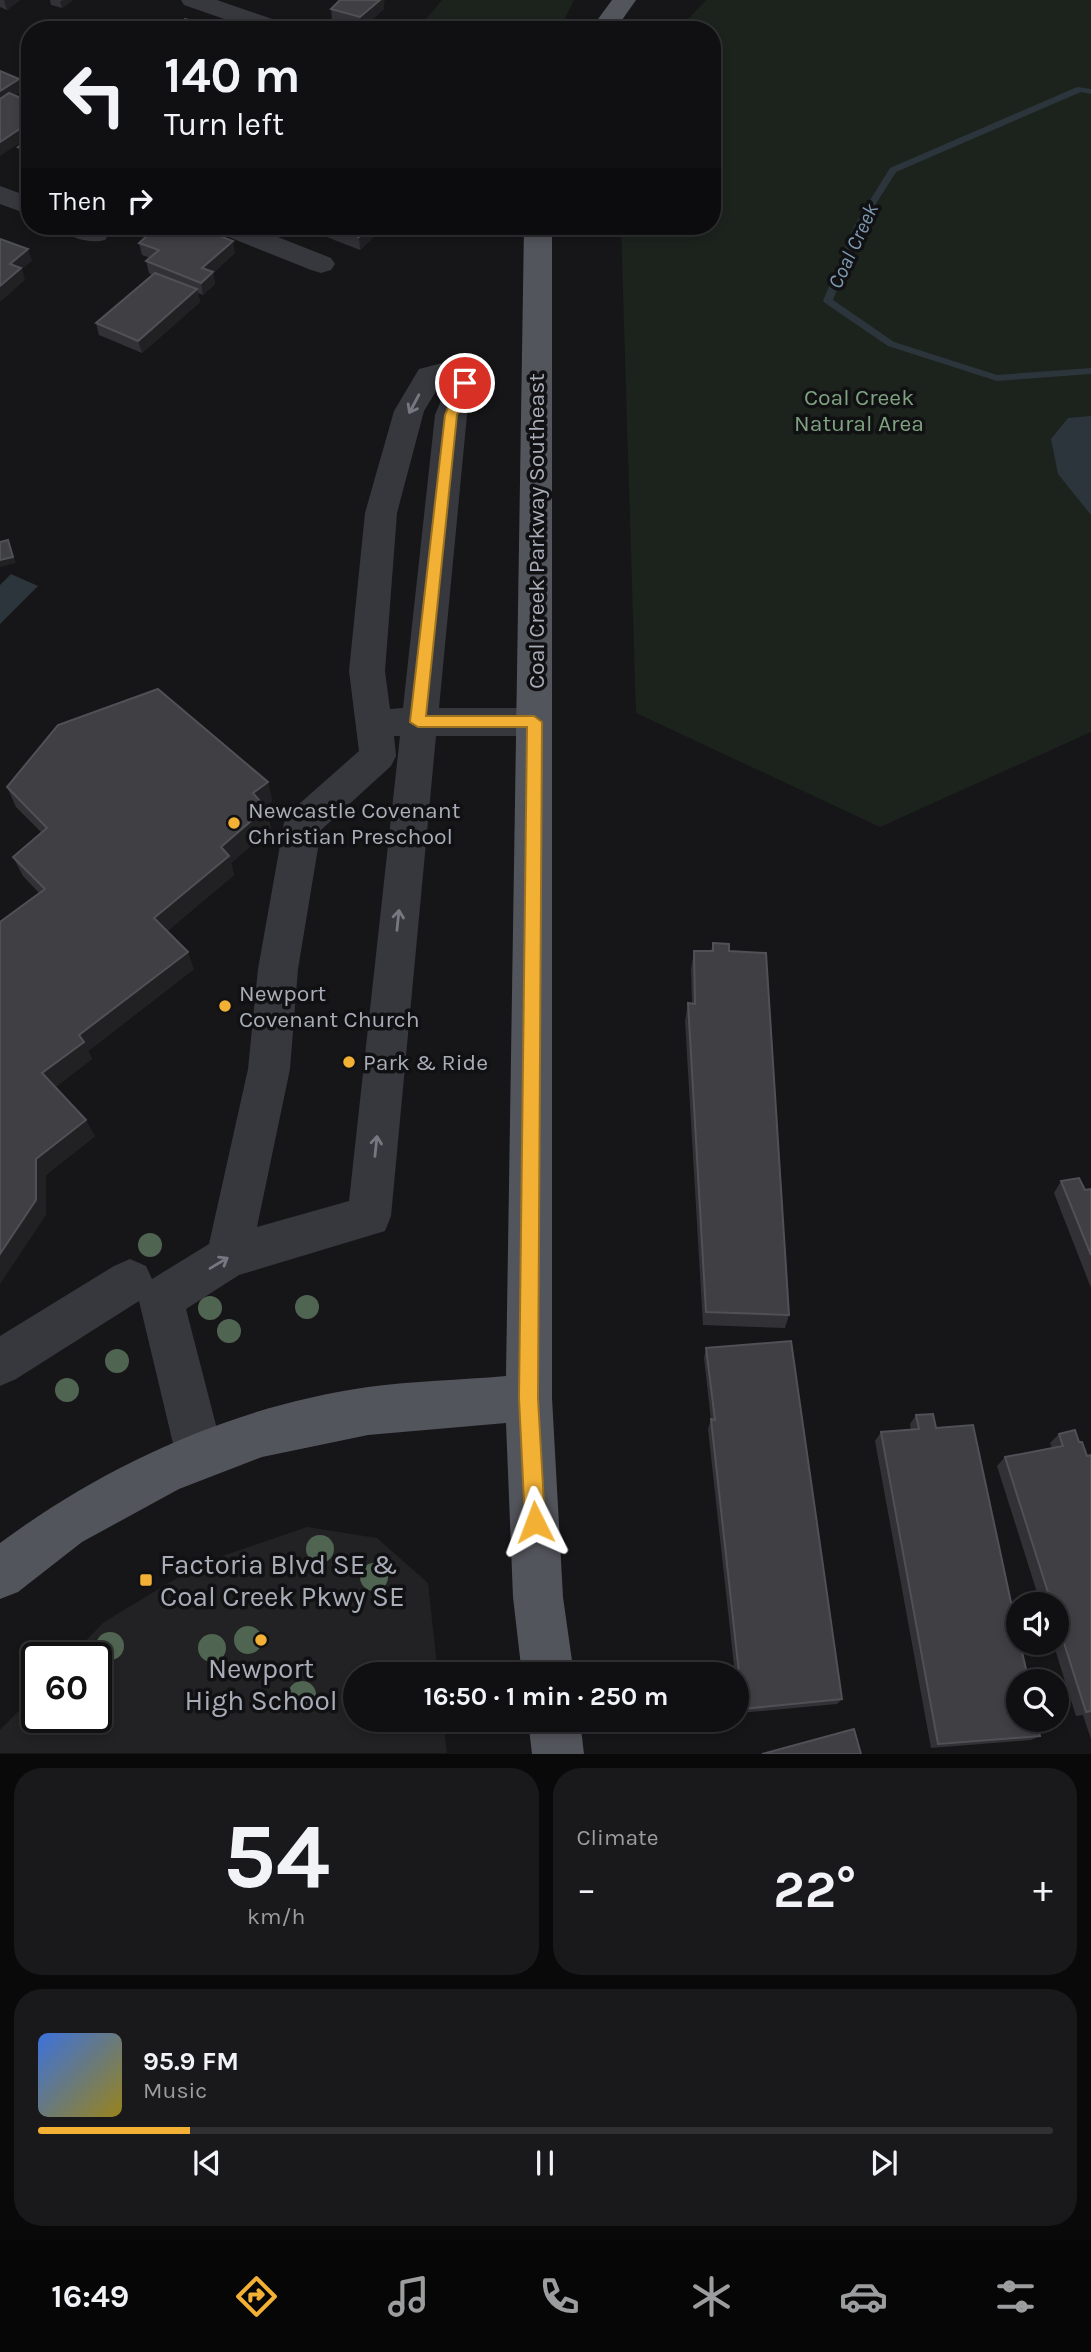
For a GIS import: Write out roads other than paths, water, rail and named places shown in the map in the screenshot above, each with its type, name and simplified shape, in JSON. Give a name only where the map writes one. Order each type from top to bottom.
[{"type":"main road","points":[[609,21],[624,0]]},
{"type":"main road","name":"Coal Creek Parkway Southeast","points":[[538,235],[529,1398],[538,1597],[546,1662]]},
{"type":"main road","points":[[0,1574],[65,1525],[165,1470],[262,1433],[368,1410],[529,1398]]},
{"type":"main road","points":[[555,1732],[558,1754]]},
{"type":"street","points":[[193,0],[254,21]]},
{"type":"street","points":[[0,194],[21,203]]},
{"type":"street","points":[[248,235],[321,264]]},
{"type":"street","points":[[0,1363],[146,1290],[228,1257],[369,1216],[451,415],[465,383],[458,369],[430,376],[409,411],[381,513],[368,671],[378,756],[303,823],[278,969],[269,1069],[228,1257]]},
{"type":"street","points":[[373,722],[534,722]]},
{"type":"street","points":[[146,1290],[200,1457]]},
{"type":"waterway","name":"Coal Creek","points":[[1091,92],[1080,89],[893,170],[858,226],[828,301],[891,344],[997,378],[1091,371]]},
{"type":"place","name":"Newcastle Covenant Christian Preschool","points":[[234,823]]},
{"type":"place","name":"Newport Covenant Church","points":[[225,1006]]},
{"type":"place","name":"Park & Ride","points":[[349,1062]]},
{"type":"place","name":"Factoria Blvd SE & Coal Creek Pkwy SE","points":[[146,1580]]},
{"type":"place","name":"Newport High School","points":[[261,1640]]},
{"type":"park label","name":"Coal Creek Natural Area","points":[[859,410]]}]
